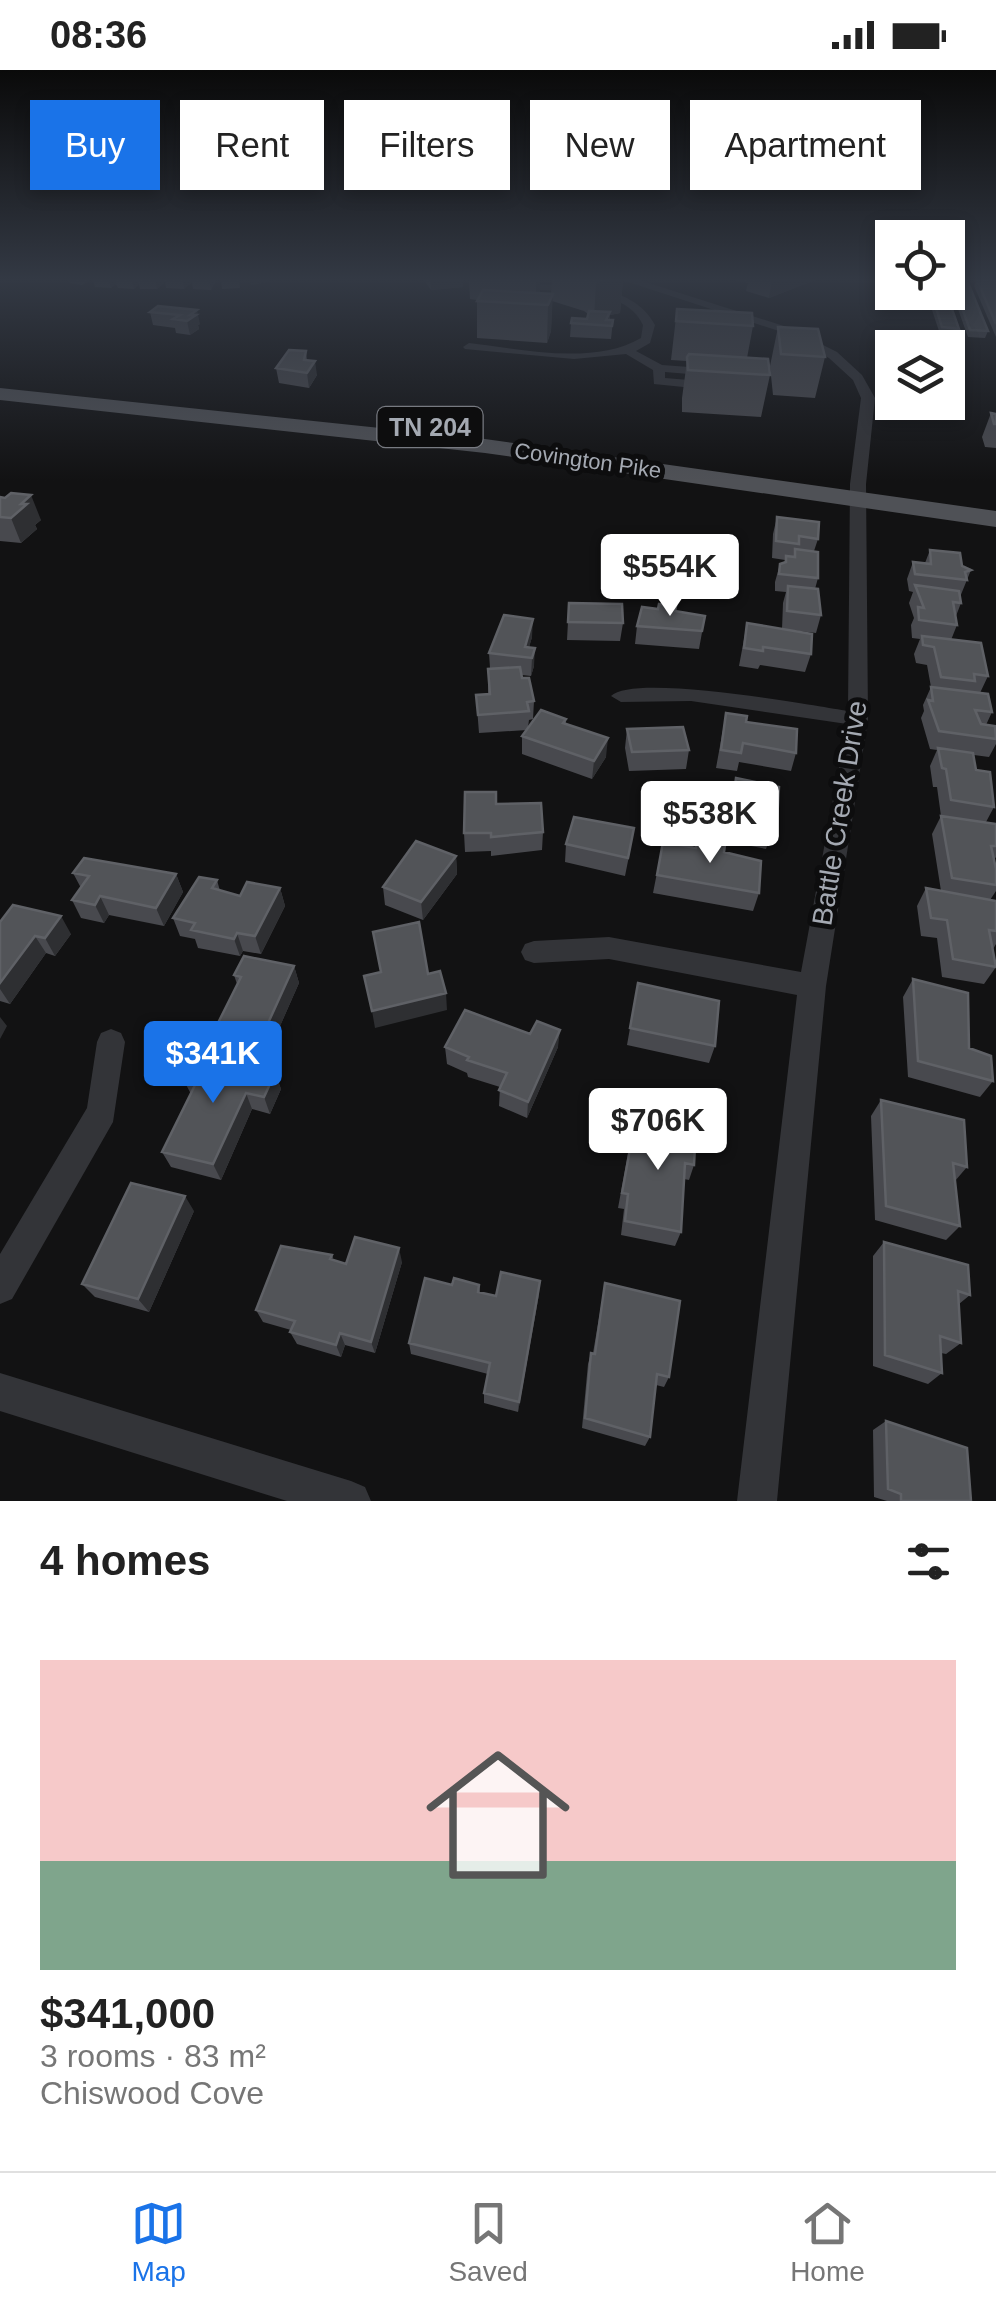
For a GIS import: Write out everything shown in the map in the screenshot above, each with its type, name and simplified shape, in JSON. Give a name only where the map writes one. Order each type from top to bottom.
[{"type":"main road","name":"Covington Pike","points":[[0,382],[502,436],[858,491],[996,519]]},
{"type":"main road","name":"Covington Pike","points":[[0,394],[996,504]]},
{"type":"street","points":[[469,347],[597,355],[631,353],[641,347]]},
{"type":"street","name":"Battle Creek Drive","points":[[757,1501],[812,986],[858,719],[858,491],[868,398],[858,378],[833,355],[816,347]]},
{"type":"street","points":[[631,353],[659,368],[723,379]]},
{"type":"street","points":[[621,696],[691,695],[858,719]]},
{"type":"street","points":[[534,952],[609,948],[812,986]]},
{"type":"street","points":[[0,1287],[102,1112],[111,1042]]},
{"type":"street","points":[[0,1392],[350,1501]]},
{"type":"building","points":[[780,347],[822,347],[825,357],[781,354]]},
{"type":"building","points":[[289,350],[306,351],[304,360],[315,361],[307,373],[276,368]]},
{"type":"building","points":[[689,354],[768,359],[770,375],[688,370]]},
{"type":"building","points":[[11,493],[31,495],[11,518],[0,517],[0,497]]},
{"type":"building","points":[[777,517],[819,522],[818,539],[799,536],[799,544],[776,541]]},
{"type":"building","points":[[795,549],[818,552],[818,578],[779,574],[780,564],[786,562],[786,556],[795,557]]},
{"type":"building","points":[[930,550],[960,553],[962,566],[971,570],[965,572],[967,580],[915,574],[913,562],[931,564]]},
{"type":"building","points":[[915,585],[959,591],[961,603],[953,602],[957,625],[919,620],[918,607],[924,608]]},
{"type":"building","points":[[788,586],[818,589],[821,615],[787,611]]},
{"type":"building","points":[[569,603],[622,604],[623,623],[568,622]]},
{"type":"building","points":[[659,604],[705,616],[702,631],[637,626],[642,607],[658,609]]},
{"type":"building","points":[[504,615],[533,619],[525,647],[535,648],[532,658],[489,653]]},
{"type":"building","points":[[747,623],[812,634],[811,654],[744,648]]},
{"type":"building","points":[[922,636],[981,643],[988,676],[974,674],[975,681],[941,677],[934,647],[923,645]]},
{"type":"building","points":[[520,667],[522,678],[529,678],[534,701],[527,702],[529,711],[478,715],[476,695],[490,694],[488,669]]},
{"type":"building","points":[[931,687],[988,694],[992,712],[975,710],[981,724],[995,726],[996,739],[939,731],[928,700],[933,701]]},
{"type":"building","points":[[541,710],[566,719],[563,723],[608,738],[594,761],[522,736]]},
{"type":"building","points":[[726,713],[747,716],[746,722],[797,729],[796,753],[743,743],[741,753],[721,750]]},
{"type":"building","points":[[683,727],[689,750],[632,752],[627,729]]},
{"type":"building","points":[[938,748],[973,753],[976,770],[990,772],[994,807],[951,800]]},
{"type":"building","points":[[736,778],[779,787],[777,822],[772,822],[772,830],[730,823]]},
{"type":"building","points":[[465,792],[496,792],[496,804],[541,803],[543,832],[491,837],[491,833],[464,833]]},
{"type":"building","points":[[941,816],[996,824],[996,846],[991,846],[996,885],[952,878]]},
{"type":"building","points":[[574,817],[634,828],[628,858],[566,844]]},
{"type":"building","points":[[697,839],[725,845],[724,852],[761,861],[759,893],[657,875],[663,842],[696,848]]},
{"type":"building","points":[[416,841],[456,856],[421,902],[383,887]]},
{"type":"building","points":[[84,858],[176,874],[156,908],[100,896],[95,905],[72,900],[89,876],[73,873]]},
{"type":"building","points":[[199,877],[217,880],[212,888],[240,896],[247,882],[280,888],[255,936],[237,933],[234,939],[191,930],[195,923],[173,918]]},
{"type":"building","points":[[926,888],[996,901],[996,931],[989,930],[996,967],[953,959],[947,920],[931,918]]},
{"type":"building","points":[[13,905],[61,916],[45,938],[35,936],[0,983],[0,922]]},
{"type":"building","points":[[419,922],[428,974],[440,971],[446,993],[372,1011],[364,976],[381,972],[373,932]]},
{"type":"building","points":[[244,956],[294,966],[259,1043],[213,1033],[241,977],[234,975]]},
{"type":"building","points":[[913,979],[968,993],[969,1048],[991,1056],[993,1081],[918,1061]]},
{"type":"building","points":[[638,983],[719,1001],[715,1046],[630,1028]]},
{"type":"building","points":[[465,1010],[530,1034],[537,1021],[560,1030],[528,1102],[499,1090],[507,1073],[467,1060],[469,1057],[445,1047]]},
{"type":"building","points":[[194,1053],[275,1073],[264,1097],[246,1093],[213,1164],[162,1152],[197,1081],[182,1077]]},
{"type":"building","points":[[881,1100],[964,1120],[967,1167],[953,1163],[960,1226],[886,1206]]},
{"type":"building","points":[[636,1116],[696,1128],[694,1165],[685,1163],[681,1232],[625,1221],[628,1194],[622,1193]]},
{"type":"building","points":[[131,1183],[185,1196],[138,1299],[82,1284]]},
{"type":"building","points":[[355,1237],[399,1248],[371,1342],[340,1333],[336,1345],[290,1332],[295,1321],[256,1310],[281,1246],[332,1255],[330,1259],[346,1264]]},
{"type":"building","points":[[884,1242],[968,1265],[970,1295],[958,1291],[961,1343],[940,1336],[942,1373],[885,1355]]},
{"type":"building","points":[[501,1272],[540,1281],[519,1402],[484,1393],[490,1363],[409,1343],[425,1278],[452,1285],[454,1278],[479,1285],[478,1292],[496,1296]]},
{"type":"building","points":[[605,1283],[680,1301],[669,1377],[657,1374],[650,1437],[585,1418],[591,1353],[595,1354]]},
{"type":"building","points":[[886,1421],[967,1448],[971,1501],[901,1501],[901,1494],[888,1489]]}]
